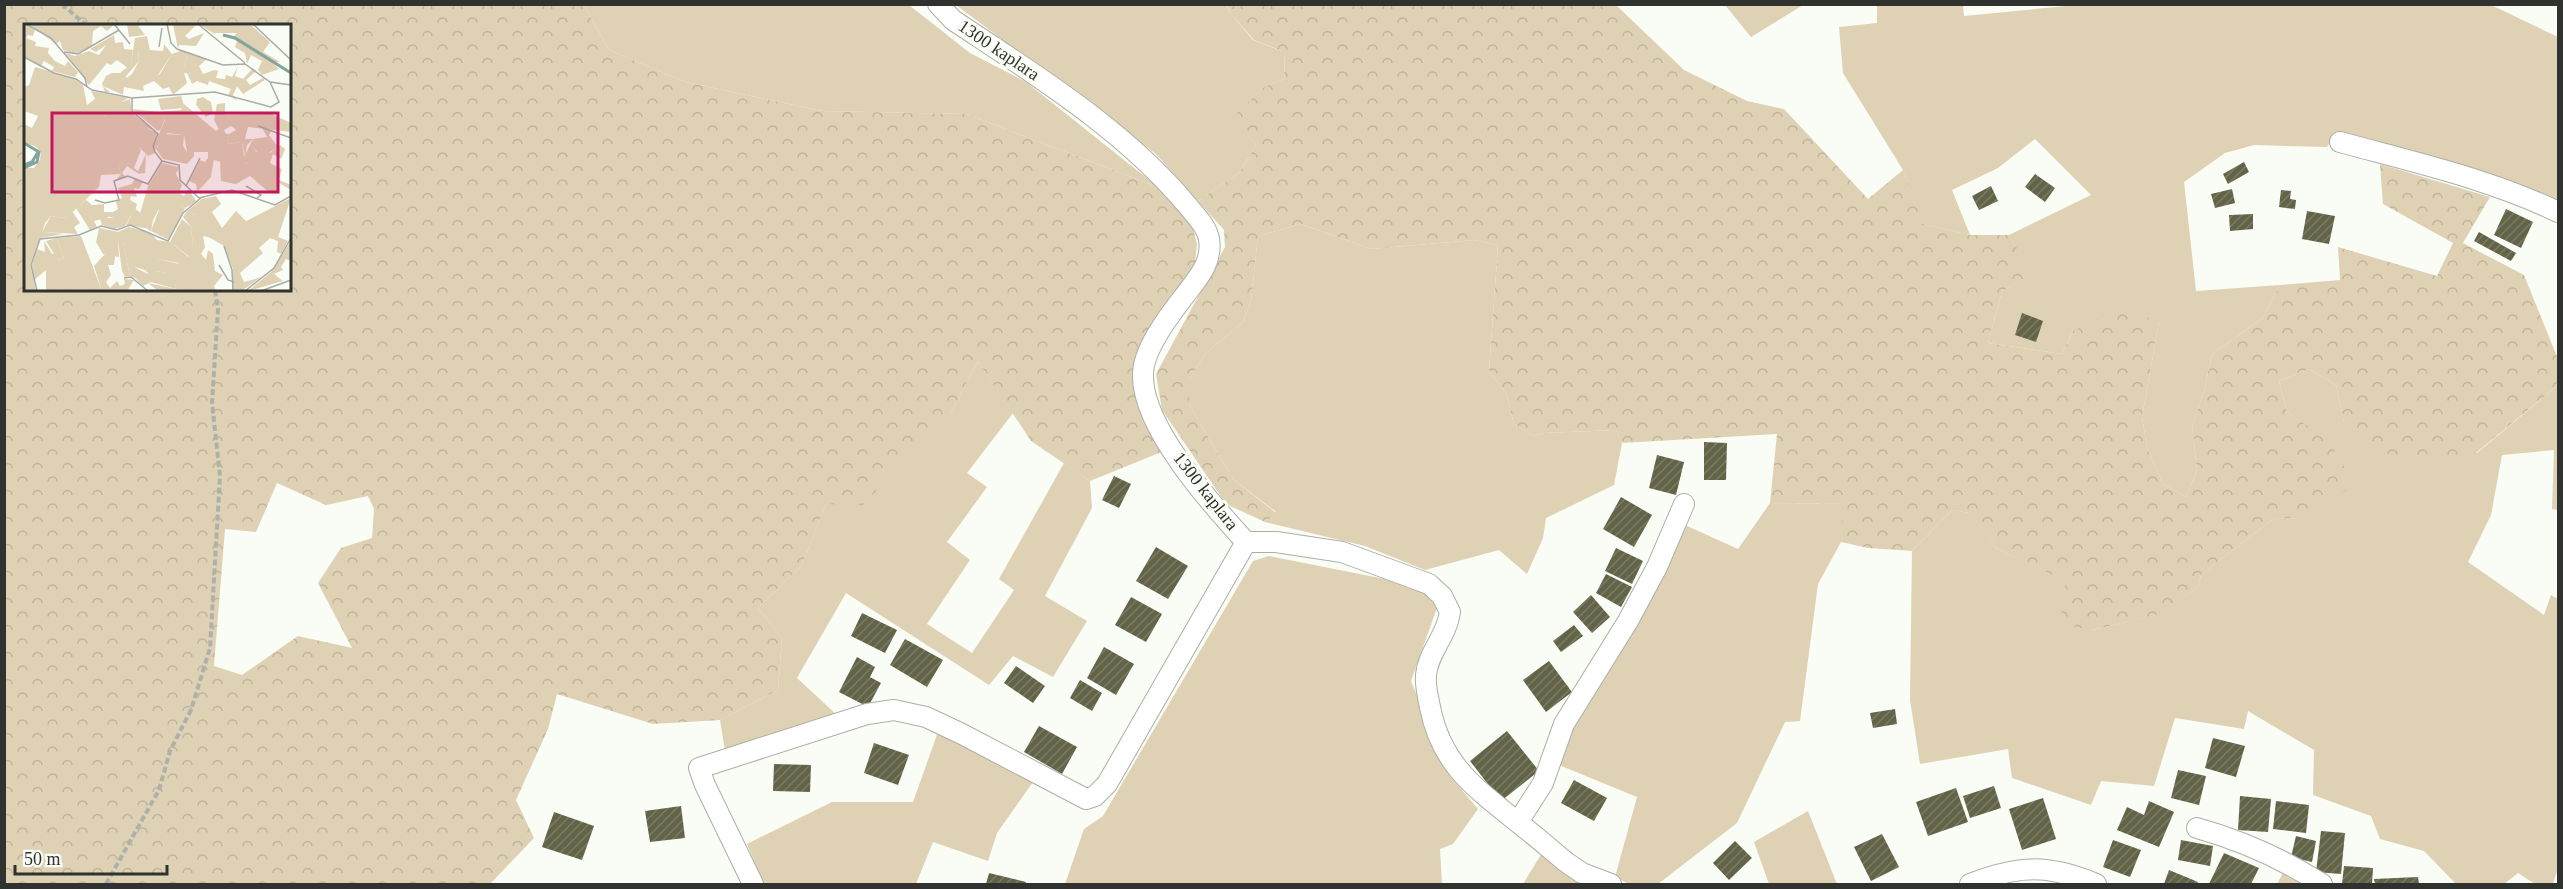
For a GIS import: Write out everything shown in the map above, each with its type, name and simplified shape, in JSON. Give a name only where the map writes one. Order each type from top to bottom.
[{"type":"street","name":"1300 kaplara","points":[[938,4],[953,20],[1075,103],[1166,179],[1202,224],[1209,237],[1210,254],[1206,267],[1168,318],[1146,357],[1143,374],[1144,389],[1150,409],[1166,439],[1196,483],[1246,542],[1276,542],[1342,552],[1430,584],[1436,589],[1450,612],[1446,633],[1429,662],[1426,674],[1425,685],[1437,736],[1452,761],[1472,786],[1566,862],[1582,873],[1611,885]]},
{"type":"street","points":[[2340,142],[2429,166],[2531,199],[2559,212]]},
{"type":"street","points":[[1518,822],[1543,783],[1568,717],[1628,621],[1657,567],[1684,504]]},
{"type":"street","points":[[753,885],[699,768],[867,714],[894,710],[926,717],[1086,799],[1095,796],[1107,784],[1246,542]]},
{"type":"street","points":[[2197,828],[2231,838],[2288,862],[2322,885]]},
{"type":"street","points":[[1970,885],[2011,870],[2040,868],[2075,875],[2097,885]]},
{"type":"path","points":[[62,4],[85,24]]},
{"type":"path","points":[[106,885],[159,789],[170,751],[191,710],[210,648],[220,476],[212,403],[218,310],[215,291]]},
{"type":"green space","points":[[1226,4],[1616,5],[1684,70],[1747,101],[1784,109],[1868,199],[1903,170],[1923,224],[1970,235],[2009,235],[2033,274],[2002,291],[1988,343],[2062,354],[2073,331],[2102,317],[2131,311],[2159,322],[2142,417],[2147,448],[2163,484],[2186,497],[2197,470],[2192,426],[2204,391],[2212,354],[2263,318],[2280,285],[2340,280],[2338,247],[2437,276],[2453,243],[2383,204],[2380,164],[2490,197],[2463,243],[2524,275],[2558,359],[2558,385],[2476,453],[2437,462],[2372,451],[2344,422],[2336,385],[2309,369],[2279,381],[2287,412],[2328,440],[2355,485],[2300,518],[2273,519],[2201,575],[2198,587],[2156,615],[2092,630],[2060,624],[2066,581],[1996,548],[1975,514],[1952,510],[1912,551],[1868,548],[1841,542],[1843,504],[1770,503],[1777,434],[1622,443],[1616,430],[1544,433],[1534,436],[1514,424],[1506,393],[1489,371],[1498,245],[1474,240],[1371,249],[1301,224],[1258,236],[1251,301],[1243,322],[1205,354],[1189,380],[1189,404],[1233,479],[1276,513],[1265,522],[1226,504],[1162,410],[1156,374],[1225,247],[1224,230],[1198,201],[1240,172],[1256,145],[1234,116],[1264,87],[1284,79],[1285,52],[1254,40],[1231,14]]},
{"type":"green space","points":[[1877,4],[1963,5],[1964,16],[2087,4],[2491,5],[2558,37],[2558,203],[2337,131],[2327,147],[2254,145],[2225,153],[2184,182],[2196,291],[2280,285],[2263,318],[2212,354],[2204,391],[2192,426],[2197,470],[2186,497],[2163,484],[2147,448],[2142,417],[2159,322],[2073,331],[2062,354],[1988,343],[2002,291],[2032,274],[2009,235],[2091,195],[2035,139],[1998,168],[1952,190],[1970,235],[1922,224],[1903,170],[1843,73],[1839,27],[1877,23]]},
{"type":"green space","points":[[5,5],[584,5],[609,50],[686,82],[822,111],[966,114],[1158,187],[1192,225],[1197,244],[1195,263],[1153,326],[1138,358],[1135,396],[1146,423],[1164,451],[1090,481],[1031,441],[978,361],[951,412],[863,505],[826,504],[802,565],[758,608],[782,638],[778,690],[720,720],[653,724],[557,694],[548,729],[516,800],[534,838],[490,884],[5,884]],"holes":[[[277,483],[326,505],[368,496],[374,509],[372,538],[341,548],[318,583],[352,648],[298,636],[242,675],[214,666],[225,529],[256,532]]]},
{"type":"green space","points":[[584,5],[909,5],[970,53],[1026,82],[1158,187],[966,114],[822,111],[686,82],[609,50]]},
{"type":"green space","points":[[956,5],[1226,5],[1253,40],[1285,52],[1284,79],[1264,87],[1235,116],[1256,145],[1240,172],[1198,201],[1156,154]]},
{"type":"green space","points":[[1725,5],[1803,5],[1751,37]]},
{"type":"green space","points":[[1301,224],[1371,249],[1474,240],[1498,245],[1489,371],[1506,393],[1514,424],[1534,436],[1544,433],[1616,430],[1622,443],[1614,485],[1546,518],[1543,538],[1527,574],[1499,550],[1425,570],[1365,546],[1265,522],[1276,512],[1233,479],[1189,404],[1189,380],[1205,354],[1243,322],[1251,301],[1258,236]]},
{"type":"green space","points":[[978,361],[1013,413],[967,473],[987,487],[947,542],[970,560],[927,624],[972,653],[1014,590],[999,579],[1064,463],[1090,481],[1092,508],[1045,596],[1087,621],[1053,677],[1013,656],[989,685],[846,593],[797,678],[838,716],[725,751],[720,720],[778,690],[782,638],[758,608],[802,565],[826,504],[951,412]]},
{"type":"green space","points":[[2309,369],[2336,385],[2344,422],[2477,453],[2558,385],[2558,510],[2552,509],[2554,450],[2502,455],[2491,515],[2468,562],[2544,615],[2551,595],[2558,599],[2558,868],[2553,884],[2535,884],[2518,873],[2504,884],[2456,884],[2424,851],[2380,839],[2371,816],[2313,795],[2314,750],[2248,711],[2244,729],[2175,718],[2154,786],[2101,781],[2091,805],[2012,778],[2008,749],[1920,764],[1910,700],[1912,551],[1952,510],[1976,514],[1996,548],[2067,581],[2092,630],[2155,615],[2198,587],[2201,575],[2273,519],[2300,518],[2328,441],[2287,412],[2279,381]]},
{"type":"green space","points":[[1770,503],[1844,504],[1841,542],[1818,584],[1800,721],[1785,722],[1737,823],[1658,884],[1629,884],[1615,877],[1637,797],[1559,765],[1572,721],[1685,525],[1738,549]]},
{"type":"green space","points":[[1269,556],[1400,582],[1431,596],[1437,608],[1411,681],[1450,776],[1478,809],[1453,844],[1440,849],[1442,884],[1065,884],[1084,829],[1103,816],[1253,561]]},
{"type":"green space","points":[[938,732],[1033,782],[997,833],[988,861],[933,842],[916,884],[763,884],[747,844],[832,802],[913,802]]},
{"type":"green space","points":[[1808,811],[1837,884],[1769,884],[1754,842]]},
{"type":"green space","points":[[1542,853],[1596,884],[1523,884]]},
{"type":"green space","points":[[2285,869],[2309,884],[2277,884]]},
{"type":"building","points":[[2244,162],[2249,172],[2228,184],[2223,174]]},
{"type":"building","points":[[2035,174],[2055,188],[2045,202],[2025,187]]},
{"type":"building","points":[[1991,186],[1998,201],[1979,210],[1972,196]]},
{"type":"building","points":[[2232,189],[2235,203],[2215,208],[2211,194]]},
{"type":"building","points":[[2281,190],[2291,191],[2290,199],[2296,200],[2295,209],[2279,207]]},
{"type":"building","points":[[2506,209],[2533,222],[2521,248],[2494,235]]},
{"type":"building","points":[[2307,211],[2335,216],[2329,244],[2302,239]]},
{"type":"building","points":[[2253,214],[2253,229],[2230,231],[2229,215]]},
{"type":"building","points":[[2479,232],[2516,253],[2511,261],[2474,241]]},
{"type":"building","points":[[2022,313],[2043,321],[2036,342],[2015,335]]},
{"type":"building","points":[[1704,442],[1727,443],[1726,480],[1704,480]]},
{"type":"building","points":[[1657,455],[1684,462],[1676,495],[1649,488]]},
{"type":"building","points":[[1114,476],[1131,484],[1119,508],[1102,500]]},
{"type":"building","points":[[1621,497],[1652,515],[1634,547],[1603,529]]},
{"type":"building","points":[[1156,547],[1188,566],[1168,599],[1136,581]]},
{"type":"building","points":[[1616,548],[1643,561],[1632,584],[1605,571]]},
{"type":"building","points":[[1606,574],[1632,587],[1621,607],[1596,593]]},
{"type":"building","points":[[1591,595],[1610,617],[1592,633],[1573,612]]},
{"type":"building","points":[[1131,597],[1162,614],[1146,642],[1115,625]]},
{"type":"building","points":[[862,613],[897,630],[885,653],[851,636]]},
{"type":"building","points":[[1574,625],[1583,636],[1561,652],[1553,641]]},
{"type":"building","points":[[905,639],[943,660],[927,687],[890,665]]},
{"type":"building","points":[[1104,647],[1134,664],[1116,695],[1087,678]]},
{"type":"building","points":[[857,657],[875,667],[870,677],[881,683],[868,707],[839,692]]},
{"type":"building","points":[[1549,661],[1572,692],[1546,712],[1523,680]]},
{"type":"building","points":[[1016,666],[1045,686],[1033,703],[1004,683]]},
{"type":"building","points":[[1080,680],[1102,693],[1092,711],[1070,698]]},
{"type":"building","points":[[1895,709],[1897,724],[1873,728],[1870,713]]},
{"type":"building","points":[[1039,726],[1077,747],[1062,774],[1024,752]]},
{"type":"building","points":[[1507,731],[1539,771],[1501,801],[1470,761]]},
{"type":"building","points":[[2213,738],[2245,746],[2236,777],[2205,768]]},
{"type":"building","points":[[874,743],[909,755],[898,785],[864,773]]},
{"type":"building","points":[[774,764],[811,765],[810,792],[773,791]]},
{"type":"building","points":[[2178,770],[2206,776],[2199,805],[2171,798]]},
{"type":"building","points":[[1574,780],[1607,798],[1594,821],[1561,803]]},
{"type":"building","points":[[1994,786],[2001,808],[1970,818],[1963,796]]},
{"type":"building","points":[[1956,788],[1968,822],[1928,836],[1916,802]]},
{"type":"building","points":[[2240,796],[2271,799],[2268,832],[2238,830]]},
{"type":"building","points":[[2043,798],[2056,839],[2022,850],[2009,809]]},
{"type":"building","points":[[2149,801],[2174,812],[2159,847],[2117,830],[2127,807],[2144,815]]},
{"type":"building","points":[[2276,801],[2309,805],[2306,833],[2273,829]]},
{"type":"building","points":[[681,806],[685,838],[650,842],[645,811]]},
{"type":"building","points":[[554,812],[594,826],[582,860],[542,847]]},
{"type":"building","points":[[2321,831],[2345,833],[2341,874],[2316,872]]},
{"type":"building","points":[[1882,834],[1899,867],[1871,881],[1854,847]]},
{"type":"building","points":[[2296,836],[2316,841],[2312,862],[2291,857]]},
{"type":"building","points":[[2113,840],[2141,850],[2130,877],[2103,867]]},
{"type":"building","points":[[2181,840],[2213,846],[2210,866],[2178,860]]},
{"type":"building","points":[[1735,841],[1752,858],[1729,880],[1713,863]]},
{"type":"building","points":[[2224,853],[2259,868],[2251,884],[2209,884]]},
{"type":"building","points":[[2344,866],[2373,868],[2372,884],[2342,884]]},
{"type":"building","points":[[2169,870],[2198,882],[2197,884],[2164,884]]},
{"type":"building","points":[[989,873],[1026,882],[1026,884],[986,884]]},
{"type":"building","points":[[2418,877],[2419,884],[2375,884],[2374,879]]}]
